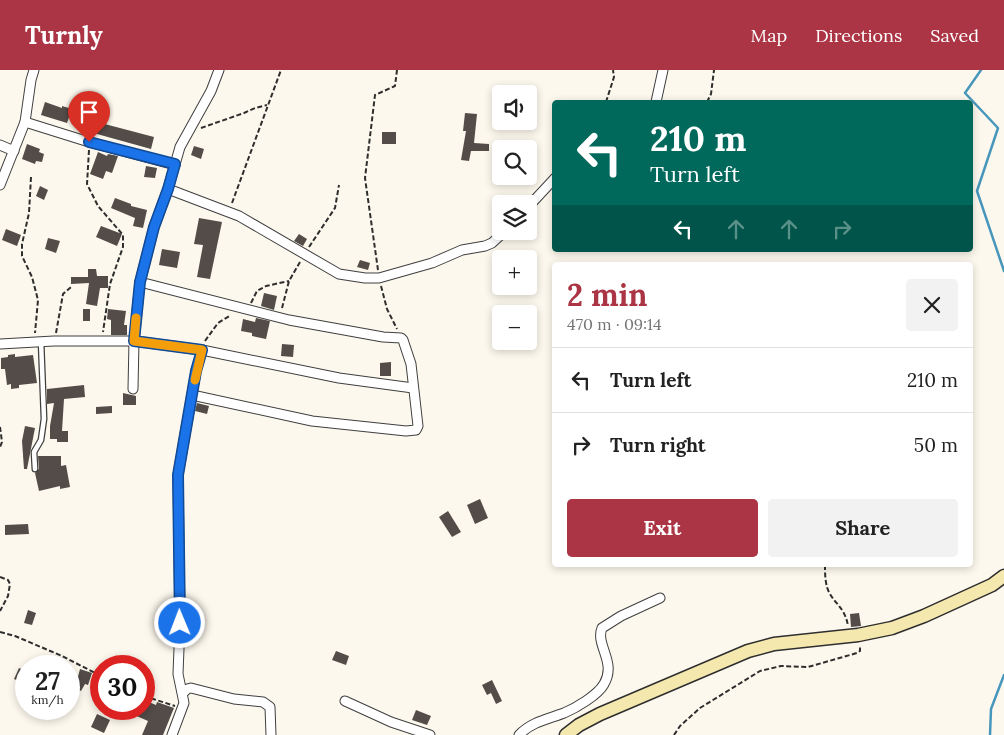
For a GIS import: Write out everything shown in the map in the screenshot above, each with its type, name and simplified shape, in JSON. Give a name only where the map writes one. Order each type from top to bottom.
[{"type":"street","points":[[0,185],[25,122],[34,70]]},
{"type":"street","points":[[132,389],[134,341],[140,282],[154,227],[168,189],[180,147],[211,90],[219,70]]},
{"type":"street","points":[[656,100],[663,70]]},
{"type":"street","points":[[25,122],[89,142],[175,164]]},
{"type":"street","points":[[0,145],[14,150]]},
{"type":"street","points":[[537,197],[552,181]]},
{"type":"street","points":[[168,189],[239,216],[339,274],[379,278],[432,263],[462,250],[484,246],[495,240]]},
{"type":"street","points":[[140,282],[279,318],[383,338],[401,338],[404,340],[411,364],[418,426],[416,430],[412,431],[312,421],[192,395]]},
{"type":"street","points":[[0,344],[54,341],[134,341],[197,349],[339,378],[414,388]]},
{"type":"street","points":[[172,735],[183,708],[183,693],[178,668],[180,623],[178,475],[192,395],[197,349]]},
{"type":"street","points":[[566,735],[579,725],[600,714],[748,651],[774,644],[854,635],[892,628],[924,616],[992,585],[1004,576]]},
{"type":"street","points":[[519,735],[534,724],[566,713],[598,692],[604,685],[608,672],[608,660],[601,637],[602,628],[621,616],[660,598]]},
{"type":"street","points":[[183,693],[186,689],[191,688],[234,699],[263,702],[270,708],[271,735]]},
{"type":"street","points":[[345,701],[391,722],[430,735]]},
{"type":"lane","points":[[35,468],[34,452],[41,440],[44,419],[37,342]]},
{"type":"path","points":[[228,212],[281,70]]},
{"type":"path","points":[[397,70],[395,86],[375,95],[365,178],[379,278],[387,309],[401,338]]},
{"type":"path","points":[[607,100],[614,77],[613,70]]},
{"type":"path","points":[[708,100],[711,94],[714,70]]},
{"type":"path","points":[[189,132],[267,105]]},
{"type":"path","points":[[89,142],[87,184],[98,206],[123,235],[123,247],[110,284],[102,342]]},
{"type":"path","points":[[31,177],[29,213],[22,244],[22,256],[32,277],[38,300],[37,342]]},
{"type":"path","points":[[279,318],[289,281],[334,208],[339,185]]},
{"type":"path","points":[[197,349],[222,319],[251,305],[257,291],[266,286],[289,281]]},
{"type":"path","points":[[54,341],[63,294],[71,287]]},
{"type":"path","points":[[0,427],[2,442],[0,447]]},
{"type":"path","points":[[674,735],[680,726],[700,708],[760,671],[781,666],[808,667],[857,653],[860,649],[846,616],[829,591],[825,567]]},
{"type":"path","points":[[0,577],[8,580],[10,584],[8,596],[0,611]]},
{"type":"path","points":[[0,632],[15,636],[62,656],[90,670]]},
{"type":"path","points":[[155,699],[183,708]]},
{"type":"building","points":[[45,102],[62,108],[62,106],[72,109],[67,123],[41,115]]},
{"type":"building","points":[[465,113],[477,114],[474,143],[489,144],[489,151],[471,151],[469,161],[461,160],[466,131],[463,131]]},
{"type":"building","points":[[82,118],[154,137],[151,149],[79,129]]},
{"type":"building","points":[[382,132],[396,132],[396,144],[382,144]]},
{"type":"building","points":[[27,144],[40,149],[39,152],[44,154],[42,162],[36,161],[35,164],[22,159]]},
{"type":"building","points":[[194,146],[204,149],[201,159],[191,155]]},
{"type":"building","points":[[98,152],[107,156],[108,154],[118,156],[112,173],[106,171],[103,179],[90,174]]},
{"type":"building","points":[[146,166],[157,168],[155,178],[144,177]]},
{"type":"building","points":[[40,186],[48,190],[44,200],[36,196]]},
{"type":"building","points":[[115,198],[131,204],[131,206],[147,210],[143,228],[133,226],[135,218],[111,208]]},
{"type":"building","points":[[199,218],[222,222],[210,279],[197,277],[203,245],[194,244]]},
{"type":"building","points":[[101,226],[122,234],[117,246],[96,237]]},
{"type":"building","points":[[6,229],[21,235],[17,246],[2,240]]},
{"type":"building","points":[[299,234],[307,239],[303,246],[294,241]]},
{"type":"building","points":[[48,238],[60,241],[56,253],[45,249]]},
{"type":"building","points":[[162,249],[180,252],[177,268],[159,265]]},
{"type":"building","points":[[360,260],[370,263],[368,270],[357,267]]},
{"type":"building","points":[[88,269],[96,269],[97,276],[108,276],[108,288],[100,288],[97,306],[86,304],[89,283],[71,284],[71,277],[88,277]]},
{"type":"building","points":[[264,293],[277,296],[274,310],[261,306]]},
{"type":"building","points":[[83,309],[90,309],[90,321],[83,321]]},
{"type":"building","points":[[108,309],[126,311],[124,325],[127,325],[127,335],[111,335],[111,320],[107,319]]},
{"type":"building","points":[[256,318],[270,321],[266,339],[241,331],[243,319],[255,322]]},
{"type":"building","points":[[282,344],[294,345],[293,357],[281,356]]},
{"type":"building","points":[[15,354],[15,357],[33,355],[37,383],[19,385],[19,388],[11,389],[11,384],[7,385],[5,369],[1,369],[1,358]]},
{"type":"building","points":[[391,362],[391,376],[380,376],[380,363]]},
{"type":"building","points":[[84,385],[85,397],[64,399],[62,431],[68,431],[68,442],[57,442],[57,439],[50,439],[54,403],[47,404],[47,389]]},
{"type":"building","points":[[123,393],[136,396],[136,405],[123,405]]},
{"type":"building","points":[[197,403],[209,406],[207,414],[195,411]]},
{"type":"building","points":[[112,406],[112,413],[96,414],[96,407]]},
{"type":"building","points":[[25,426],[35,428],[27,469],[24,469],[22,441]]},
{"type":"building","points":[[38,456],[61,456],[61,466],[66,465],[70,487],[60,489],[60,486],[39,491],[35,473],[39,469]]},
{"type":"building","points":[[480,499],[488,518],[475,524],[467,505]]},
{"type":"building","points":[[448,511],[461,532],[452,537],[439,517]]},
{"type":"building","points":[[28,524],[29,534],[5,535],[5,525]]},
{"type":"building","points":[[28,610],[36,613],[32,625],[24,623]]},
{"type":"building","points":[[859,613],[861,626],[851,627],[850,614]]},
{"type":"building","points":[[336,651],[349,656],[346,665],[332,660]]},
{"type":"building","points":[[80,669],[90,672],[88,685],[85,684],[81,691]]},
{"type":"building","points":[[492,680],[502,701],[496,704],[491,693],[487,695],[482,685]]},
{"type":"building","points":[[157,702],[174,708],[163,735],[142,735],[148,721],[146,720],[155,720],[155,705]]},
{"type":"building","points":[[416,710],[431,716],[427,725],[412,720]]},
{"type":"building","points":[[94,720],[110,720],[104,733],[91,727]]},
{"type":"waterway","points":[[972,100],[965,93],[981,70]]},
{"type":"waterway","points":[[973,101],[998,128],[977,191],[1004,271]]},
{"type":"waterway","points":[[990,735],[991,709],[1004,675]]},
{"type":"slow traffic","points":[[136,318],[134,341],[202,350],[195,380]]},
{"type":"route","points":[[89,142],[175,164],[154,227],[140,282],[134,341],[202,350],[196,371],[179,462],[180,623]]}]
